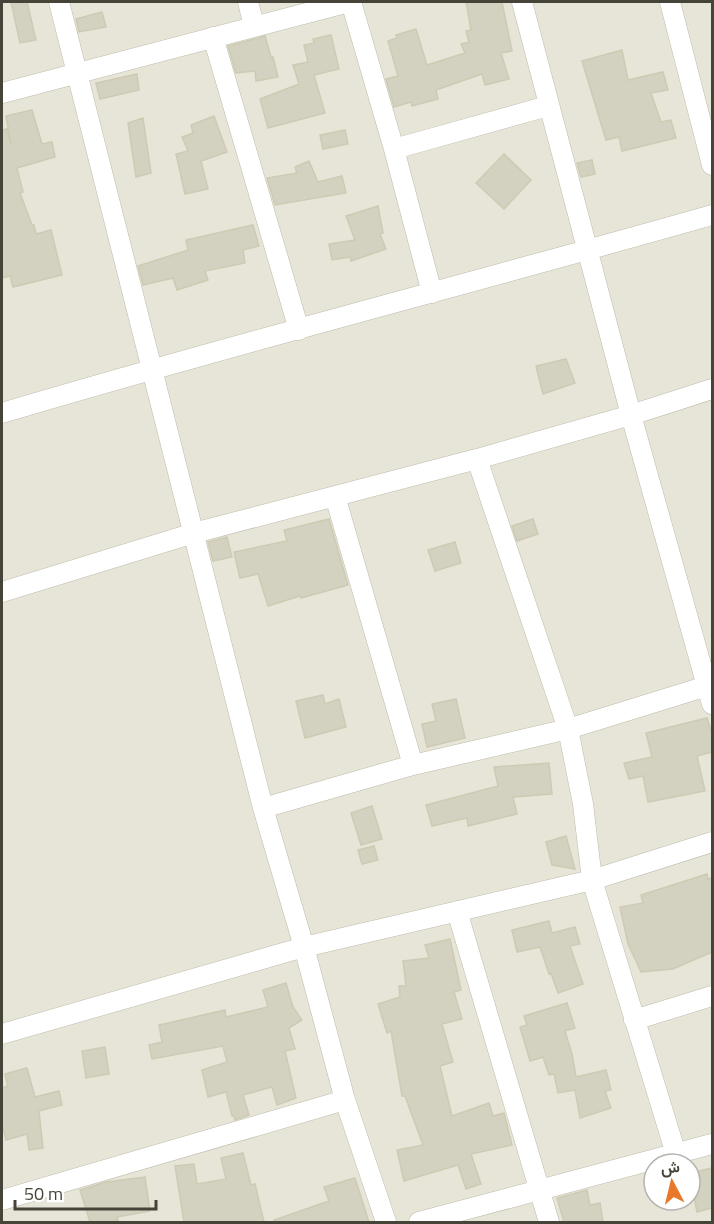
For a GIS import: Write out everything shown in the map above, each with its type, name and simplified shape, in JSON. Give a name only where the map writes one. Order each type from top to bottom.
[{"type":"street","points":[[59,2],[263,808],[304,946],[345,1100],[386,1222]]},
{"type":"street","points":[[248,2],[254,26]]},
{"type":"street","points":[[2,93],[350,2],[394,149],[432,293]]},
{"type":"street","points":[[263,808],[413,765],[710,695],[586,251],[522,2]]},
{"type":"street","points":[[670,2],[712,165]]},
{"type":"street","points":[[213,37],[299,330]]},
{"type":"street","points":[[394,149],[548,106]]},
{"type":"street","points":[[2,413],[151,369],[712,215]]},
{"type":"street","points":[[2,592],[194,533],[477,459],[712,389]]},
{"type":"street","points":[[477,459],[568,729],[583,804],[591,880],[675,1152]]},
{"type":"street","points":[[335,496],[413,765]]},
{"type":"street","points":[[2,1034],[304,946],[591,880],[712,842]]},
{"type":"street","points":[[457,911],[549,1222]]},
{"type":"street","points":[[634,1020],[712,996]]},
{"type":"street","points":[[2,1200],[345,1100]]},
{"type":"street","points":[[683,1152],[712,1144]]},
{"type":"street","points":[[419,1222],[642,1163]]},
{"type":"shaded area","points":[[2,2],[712,2],[712,1222],[2,1222]]},
{"type":"building","points":[[11,2],[27,2],[36,40],[20,43]]},
{"type":"building","points":[[466,2],[502,2],[512,51],[501,53],[509,79],[485,85],[482,74],[436,90],[438,99],[412,106],[411,102],[394,107],[386,79],[398,76],[388,41],[397,38],[396,35],[416,29],[427,65],[465,53],[461,44],[469,42],[466,31],[471,30]]},
{"type":"building","points":[[102,12],[106,27],[79,32],[76,19]]},
{"type":"building","points":[[331,35],[339,69],[314,75],[325,113],[268,128],[260,99],[299,84],[293,65],[308,62],[304,45],[314,43],[313,39]]},
{"type":"building","points":[[265,36],[278,77],[256,81],[255,71],[236,73],[228,46]]},
{"type":"building","points":[[622,50],[628,80],[663,72],[668,90],[651,93],[661,122],[671,120],[676,138],[622,151],[619,137],[606,140],[582,61]]},
{"type":"building","points":[[137,74],[139,90],[100,99],[96,83]]},
{"type":"building","points":[[32,110],[42,144],[52,142],[55,157],[17,168],[23,192],[20,193],[36,234],[51,230],[62,275],[13,287],[10,276],[2,278],[2,130],[7,129],[11,145],[6,116]]},
{"type":"building","points":[[214,116],[227,152],[201,161],[208,189],[185,194],[176,154],[188,151],[182,137],[193,133],[191,125]]},
{"type":"building","points":[[143,118],[151,173],[136,177],[128,123]]},
{"type":"building","points":[[345,130],[348,144],[323,149],[320,135]]},
{"type":"building","points":[[504,154],[531,180],[504,209],[476,183]]},
{"type":"building","points":[[592,160],[595,174],[581,177],[577,163]]},
{"type":"building","points":[[309,161],[318,182],[342,176],[346,193],[275,205],[267,178],[297,173],[295,167]]},
{"type":"building","points":[[378,206],[383,233],[380,234],[386,249],[351,261],[350,257],[332,260],[329,244],[355,240],[346,216]]},
{"type":"building","points":[[253,225],[259,246],[243,250],[245,263],[205,271],[208,280],[177,290],[173,278],[143,285],[138,266],[188,250],[186,240]]},
{"type":"building","points":[[566,359],[575,383],[543,394],[536,366]]},
{"type":"building","points":[[329,519],[348,585],[268,606],[258,574],[240,578],[234,552],[287,541],[284,530]]},
{"type":"building","points":[[533,519],[538,534],[517,541],[512,526]]},
{"type":"building","points":[[227,537],[232,557],[213,561],[208,542]]},
{"type":"building","points":[[455,542],[461,563],[435,571],[428,550]]},
{"type":"building","points":[[323,695],[325,704],[339,699],[346,727],[305,738],[296,701]]},
{"type":"building","points":[[456,699],[465,738],[427,747],[422,724],[436,721],[432,704]]},
{"type":"building","points":[[707,718],[712,733],[712,752],[697,756],[705,791],[648,802],[643,776],[629,779],[624,763],[652,757],[646,733]]},
{"type":"building","points":[[549,763],[552,794],[513,797],[517,814],[468,826],[467,818],[432,826],[426,805],[498,786],[494,767]]},
{"type":"building","points":[[372,806],[382,839],[361,845],[351,813]]},
{"type":"building","points":[[566,836],[575,869],[552,865],[546,842]]},
{"type":"building","points":[[374,846],[378,860],[362,864],[358,850]]},
{"type":"building","points":[[707,874],[708,879],[712,878],[712,952],[673,969],[641,972],[628,944],[620,907],[643,903],[641,895]]},
{"type":"building","points":[[549,921],[552,933],[575,927],[580,944],[570,946],[583,984],[558,993],[540,947],[517,952],[512,930]]},
{"type":"building","points":[[450,939],[461,990],[454,992],[462,1019],[442,1024],[453,1062],[440,1066],[452,1116],[489,1103],[493,1116],[504,1113],[512,1145],[471,1154],[481,1184],[466,1189],[458,1165],[404,1181],[397,1150],[423,1145],[405,1096],[402,1096],[391,1031],[387,1033],[378,1004],[400,997],[399,986],[406,986],[403,961],[429,958],[425,945]]},
{"type":"building","points":[[286,983],[293,1007],[302,1020],[289,1028],[295,1049],[285,1051],[296,1098],[277,1105],[272,1087],[243,1095],[249,1115],[235,1120],[226,1092],[208,1097],[202,1070],[227,1062],[223,1046],[152,1059],[149,1045],[162,1042],[159,1025],[225,1010],[226,1017],[268,1007],[263,990]]},
{"type":"building","points":[[567,1003],[575,1028],[565,1031],[576,1077],[606,1070],[611,1090],[605,1091],[611,1108],[580,1118],[575,1090],[558,1093],[554,1074],[549,1075],[543,1057],[530,1061],[520,1027],[527,1025],[524,1016]]},
{"type":"building","points":[[105,1047],[109,1074],[86,1078],[82,1051]]},
{"type":"building","points":[[27,1068],[35,1097],[59,1091],[62,1105],[39,1111],[43,1148],[29,1150],[27,1134],[6,1140],[2,1124],[2,1088],[8,1086],[5,1074]]},
{"type":"building","points":[[243,1153],[251,1185],[255,1184],[264,1222],[184,1222],[175,1166],[194,1164],[197,1184],[226,1179],[221,1158]]},
{"type":"building","points":[[712,1168],[712,1208],[702,1211],[702,1170]]},
{"type":"building","points":[[145,1177],[150,1211],[117,1217],[118,1220],[110,1222],[90,1222],[80,1190],[106,1182]]},
{"type":"building","points":[[355,1178],[369,1222],[274,1222],[274,1220],[329,1201],[324,1187]]},
{"type":"building","points":[[587,1190],[590,1205],[600,1203],[603,1222],[564,1222],[557,1198]]}]
